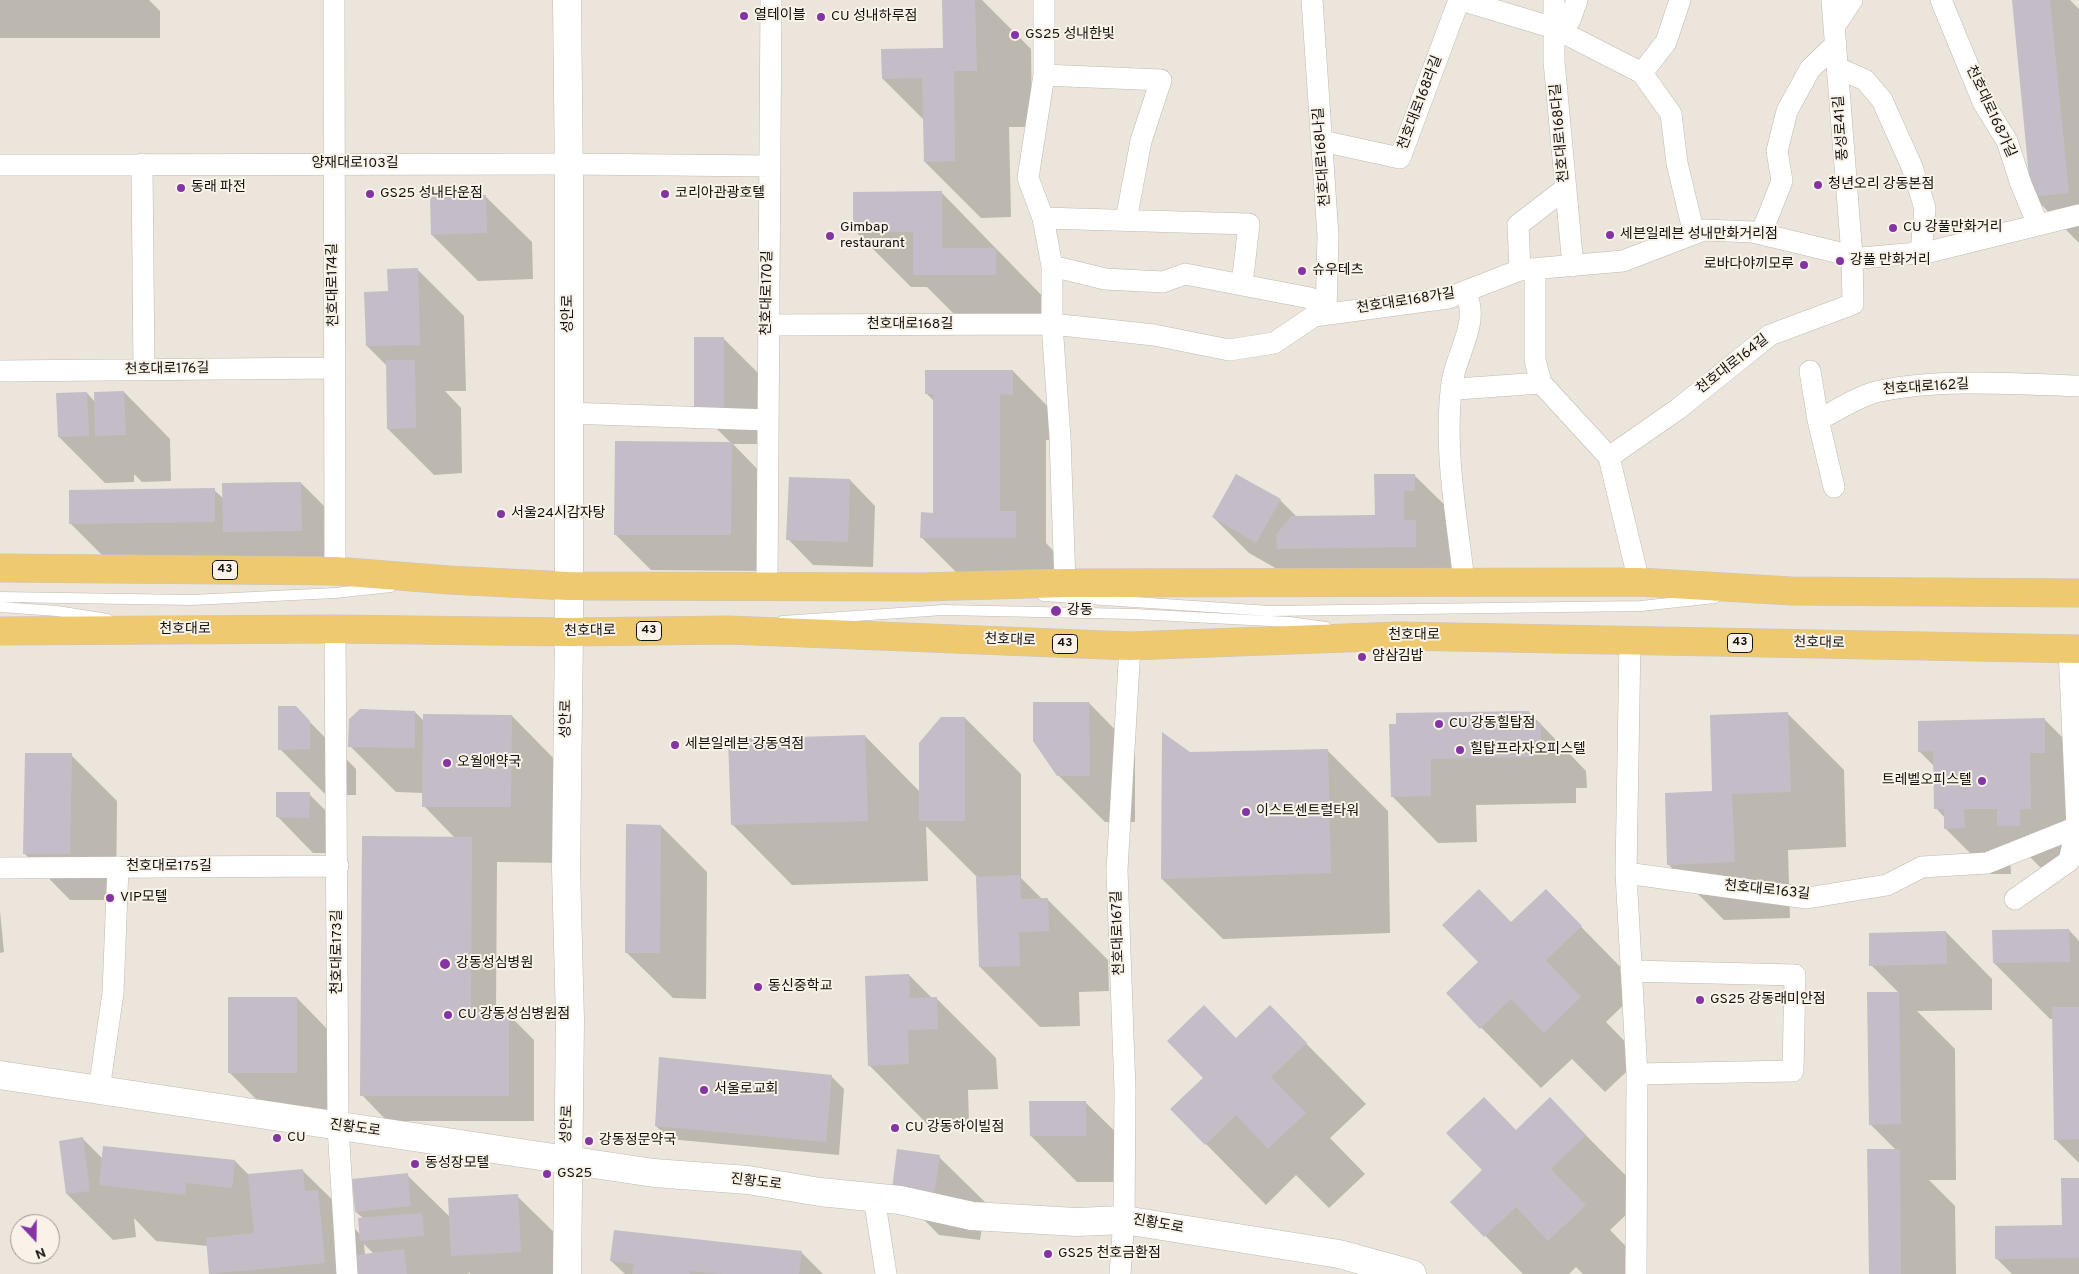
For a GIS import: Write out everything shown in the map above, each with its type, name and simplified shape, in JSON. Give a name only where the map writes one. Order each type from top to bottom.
[{"type":"main road","name":"43","points":[[0,568],[335,571],[449,580],[568,586],[922,587]]},
{"type":"main road","points":[[922,587],[1065,582],[1640,582],[1791,591],[2079,594]]},
{"type":"main road","name":"천호대로","points":[[0,631],[334,629],[569,632],[729,630],[1130,646],[1400,636],[2074,649]]},
{"type":"street","name":"천호대로174길","points":[[334,0],[332,164],[335,571]]},
{"type":"street","name":"성안로","points":[[567,0],[569,632],[566,868],[570,1020],[567,1274]]},
{"type":"street","name":"천호대로170길","points":[[767,586],[771,0]]},
{"type":"street","points":[[1044,0],[1044,75],[1028,178],[1043,218],[1052,266],[1052,324],[1060,437],[1065,582]]},
{"type":"street","name":"천호대로168나길","points":[[1312,0],[1328,236],[1326,314]]},
{"type":"street","name":"천호대로168라길","points":[[1322,142],[1400,158],[1460,0],[1554,28],[1642,73],[1671,114],[1678,163],[1694,234]]},
{"type":"street","name":"천호대로168다길","points":[[1554,0],[1554,61],[1573,266]]},
{"type":"street","points":[[1554,28],[1570,20],[1577,0]]},
{"type":"street","points":[[1642,73],[1666,42],[1680,0]]},
{"type":"street","name":"풍성로41길","points":[[1832,0],[1852,256]]},
{"type":"street","points":[[1761,234],[1782,181],[1777,151],[1787,111],[1810,69],[1835,35],[1852,0]]},
{"type":"street","name":"천호대로168가길","points":[[1941,0],[1983,102],[2007,141],[2021,184],[2038,225]]},
{"type":"street","points":[[1838,68],[1866,80],[1882,100],[1912,167],[1925,208],[1921,252]]},
{"type":"street","points":[[1044,75],[1161,80],[1141,141],[1126,220]]},
{"type":"street","points":[[142,164],[144,370]]},
{"type":"street","name":"양재대로103길","points":[[0,165],[569,164]]},
{"type":"street","points":[[569,164],[769,166]]},
{"type":"street","points":[[1566,188],[1518,225],[1527,270],[1536,360],[1541,383],[1610,457],[1640,582]]},
{"type":"street","name":"천호대로168가길","points":[[1052,324],[1154,335],[1229,350],[1274,343],[1314,316],[1448,298],[1527,270],[1623,261],[1704,230],[1761,234],[1861,258],[1921,252],[2079,215]]},
{"type":"street","points":[[1043,218],[1249,224],[1242,285]]},
{"type":"street","name":"천호대로164길","points":[[1610,457],[1678,409],[1770,335],[1853,304],[1852,256]]},
{"type":"street","points":[[1052,266],[1105,279],[1163,282],[1184,274],[1310,298],[1326,314]]},
{"type":"street","points":[[1464,582],[1448,432],[1452,382],[1469,324],[1471,303],[1465,292]]},
{"type":"street","name":"천호대로168길","points":[[768,325],[1052,324]]},
{"type":"street","name":"천호대로176길","points":[[0,371],[334,368]]},
{"type":"street","points":[[1810,371],[1818,420],[1834,487]]},
{"type":"street","points":[[1452,382],[1458,389],[1541,383]]},
{"type":"street","name":"천호대로162길","points":[[1818,420],[1879,391],[1920,386],[2001,384],[2079,386]]},
{"type":"street","points":[[568,413],[767,420]]},
{"type":"street","name":"천호대로173길","points":[[334,629],[338,866],[338,1127],[347,1274]]},
{"type":"street","points":[[1630,640],[1626,874],[1637,1074],[1636,1274]]},
{"type":"street","name":"천호대로167길","points":[[1120,1274],[1124,1220],[1124,1090],[1117,870],[1130,646]]},
{"type":"street","points":[[2015,899],[2069,861],[2077,827],[2074,649]]},
{"type":"street","name":"천호대로163길","points":[[1626,874],[1807,898],[1886,885],[1922,867],[1987,863],[2077,827]]},
{"type":"street","name":"천호대로175길","points":[[0,868],[338,866]]},
{"type":"street","points":[[99,1090],[114,994],[118,867]]},
{"type":"street","points":[[1631,971],[1795,975],[1794,1071],[1637,1074]]},
{"type":"street","name":"진황도로","points":[[0,1075],[654,1173],[748,1180],[900,1200],[972,1216],[1076,1222],[1124,1220],[1339,1254],[1412,1274]]},
{"type":"street","points":[[874,1197],[886,1274]]},
{"type":"lane","points":[[0,597],[192,600],[335,593],[449,580]]},
{"type":"lane","points":[[922,587],[1270,611],[1641,606],[1791,591]]},
{"type":"lane","points":[[0,607],[57,611],[188,630]]},
{"type":"lane","points":[[729,630],[800,618],[943,610],[1134,614],[1289,622],[1400,636]]},
{"type":"building","points":[[942,0],[975,0],[977,71],[954,71],[955,161],[924,162],[922,78],[882,79],[881,49],[943,48]]},
{"type":"building","points":[[2012,0],[2050,0],[2069,193],[2031,197]]},
{"type":"building","points":[[942,191],[942,248],[996,248],[996,275],[913,275],[913,232],[853,232],[853,192]]},
{"type":"building","points":[[486,195],[487,233],[431,235],[430,196]]},
{"type":"building","points":[[418,268],[420,345],[366,346],[364,292],[388,291],[387,269]]},
{"type":"building","points":[[694,337],[724,337],[724,408],[694,409]]},
{"type":"building","points":[[386,360],[415,360],[416,428],[387,429]]},
{"type":"building","points":[[925,370],[1013,370],[1013,395],[1000,394],[1000,511],[1016,511],[1016,538],[920,538],[921,512],[933,513],[933,394],[925,394]]},
{"type":"building","points":[[124,391],[126,435],[95,436],[94,392]]},
{"type":"building","points":[[87,392],[89,436],[58,437],[56,393]]},
{"type":"building","points":[[615,441],[732,442],[731,535],[614,535]]},
{"type":"building","points":[[1236,474],[1281,499],[1256,543],[1212,517]]},
{"type":"building","points":[[1374,474],[1415,474],[1415,491],[1404,491],[1404,520],[1416,520],[1416,547],[1277,549],[1276,535],[1291,516],[1375,515]]},
{"type":"building","points":[[789,477],[850,479],[848,542],[786,540]]},
{"type":"building","points":[[301,482],[302,531],[223,532],[222,483]]},
{"type":"building","points":[[215,488],[215,522],[69,524],[69,490]]},
{"type":"building","points":[[1033,702],[1089,702],[1090,776],[1057,776],[1033,741]]},
{"type":"building","points":[[278,706],[296,706],[310,721],[310,749],[278,750]]},
{"type":"building","points":[[360,709],[415,711],[415,748],[348,747],[349,719]]},
{"type":"building","name":"힐탑프라자오피스텔","points":[[1529,711],[1529,723],[1541,723],[1541,742],[1530,743],[1531,757],[1431,759],[1431,796],[1391,797],[1389,724],[1396,724],[1396,713]]},
{"type":"building","points":[[1788,712],[1791,792],[1732,794],[1735,862],[1667,865],[1665,793],[1712,791],[1710,715]]},
{"type":"building","points":[[423,714],[512,715],[511,807],[422,807]]},
{"type":"building","points":[[941,717],[965,717],[965,821],[919,821],[919,743]]},
{"type":"building","name":"트레벨오피스텔","points":[[2045,718],[2045,753],[2030,753],[2031,809],[2020,809],[2020,826],[1997,826],[1997,809],[1964,809],[1965,828],[1944,829],[1944,809],[1934,809],[1933,751],[1918,752],[1918,721]]},
{"type":"building","name":"이스트센트럴타워","points":[[1162,732],[1190,752],[1328,749],[1331,873],[1161,879]]},
{"type":"building","points":[[865,735],[868,821],[731,825],[728,739]]},
{"type":"building","points":[[25,753],[72,753],[70,854],[23,854]]},
{"type":"building","points":[[276,792],[310,792],[309,818],[276,817]]},
{"type":"building","points":[[626,824],[661,825],[660,953],[625,953]]},
{"type":"building","name":"강동성심병원","points":[[362,836],[472,837],[471,1013],[509,1013],[509,1096],[360,1096]]},
{"type":"building","points":[[1020,875],[1021,899],[1048,898],[1049,931],[1019,932],[1020,966],[979,967],[976,877]]},
{"type":"building","points":[[1479,889],[1511,922],[1546,889],[1582,926],[1546,960],[1581,997],[1544,1033],[1511,999],[1480,1029],[1446,993],[1478,962],[1442,925]]},
{"type":"building","points":[[2069,929],[2070,962],[1993,963],[1992,930]]},
{"type":"building","points":[[1946,931],[1947,964],[1869,966],[1869,933]]},
{"type":"building","points":[[909,974],[910,998],[937,997],[938,1029],[908,1030],[909,1064],[868,1066],[865,976]]},
{"type":"building","points":[[1867,992],[1899,992],[1901,1124],[1869,1125]]},
{"type":"building","points":[[228,997],[297,997],[297,1073],[228,1073]]},
{"type":"building","points":[[1204,1005],[1236,1038],[1270,1005],[1307,1043],[1271,1077],[1306,1113],[1268,1149],[1236,1115],[1205,1145],[1170,1109],[1203,1078],[1167,1041]]},
{"type":"building","points":[[2052,1007],[2079,1007],[2079,1139],[2054,1140]]},
{"type":"building","points":[[659,1057],[832,1075],[826,1142],[655,1126]]},
{"type":"building","points":[[1484,1097],[1516,1130],[1550,1097],[1586,1135],[1551,1169],[1586,1205],[1548,1241],[1516,1207],[1484,1237],[1450,1202],[1482,1170],[1446,1133]]},
{"type":"building","points":[[1029,1101],[1086,1101],[1086,1136],[1030,1136]]},
{"type":"building","points":[[83,1137],[90,1191],[66,1194],[59,1141]]},
{"type":"building","points":[[103,1146],[235,1160],[232,1188],[186,1183],[185,1195],[99,1185]]},
{"type":"building","points":[[897,1149],[940,1155],[934,1195],[892,1189]]},
{"type":"building","points":[[1867,1149],[1900,1149],[1901,1274],[1869,1274]]},
{"type":"building","points":[[303,1169],[305,1191],[318,1190],[325,1263],[209,1274],[206,1238],[254,1233],[248,1174]]},
{"type":"building","points":[[408,1173],[411,1206],[355,1212],[352,1179]]},
{"type":"building","points":[[2061,1178],[2079,1178],[2079,1258],[1995,1259],[1995,1226],[2062,1225]]},
{"type":"building","points":[[518,1194],[521,1252],[451,1256],[448,1198]]},
{"type":"building","points":[[422,1213],[424,1236],[360,1241],[358,1218]]},
{"type":"building","points":[[614,1230],[802,1251],[799,1274],[722,1274],[690,1271],[690,1274],[632,1274],[634,1264],[610,1261]]},
{"type":"building","points":[[404,1249],[407,1274],[358,1274],[356,1255]]},
{"type":"place","name":"열테이블","points":[[744,16]]},
{"type":"place","name":"CU 성내하루점","points":[[821,17]]},
{"type":"place","name":"GS25 성내한빛","points":[[1015,35]]},
{"type":"place","name":"청년오리 강동본점","points":[[1818,185]]},
{"type":"place","name":"동래 파전","points":[[181,188]]},
{"type":"place","name":"GS25 성내타운점","points":[[370,194]]},
{"type":"place","name":"코리아관광호텔","points":[[665,194]]},
{"type":"place","name":"CU 강풀만화거리","points":[[1893,228]]},
{"type":"place","name":"세븐일레븐 성내만화거리점","points":[[1610,235]]},
{"type":"place","name":"Gimbap restaurant","points":[[830,236]]},
{"type":"place","name":"강풀 만화거리","points":[[1840,261]]},
{"type":"place","name":"로바다야끼모루","points":[[1804,265]]},
{"type":"place","name":"슈우테츠","points":[[1302,271]]},
{"type":"place","name":"서울24시감자탕","points":[[501,514]]},
{"type":"place","name":"강동","points":[[1056,611]]},
{"type":"place","name":"얌삼김밥","points":[[1362,657]]},
{"type":"place","name":"CU 강동힐탑점","points":[[1439,724]]},
{"type":"place","name":"세븐일레븐 강동역점","points":[[675,745]]},
{"type":"place","name":"힐탑프라자오피스텔","points":[[1460,750]]},
{"type":"place","name":"오월애약국","points":[[447,763]]},
{"type":"place","name":"트레벨오피스텔","points":[[1982,781]]},
{"type":"place","name":"이스트센트럴타워","points":[[1246,812]]},
{"type":"place","name":"VIP모텔","points":[[110,898]]},
{"type":"place","name":"강동성심병원","points":[[445,964]]},
{"type":"place","name":"동신중학교","points":[[758,987]]},
{"type":"place","name":"GS25 강동래미안점","points":[[1700,1000]]},
{"type":"place","name":"CU 강동성심병원점","points":[[448,1015]]},
{"type":"place","name":"서울로교회","points":[[704,1090]]},
{"type":"place","name":"CU 강동하이빌점","points":[[895,1128]]},
{"type":"place","name":"CU","points":[[277,1138]]},
{"type":"place","name":"강동정문약국","points":[[589,1141]]},
{"type":"place","name":"동성장모텔","points":[[415,1164]]},
{"type":"place","name":"GS25","points":[[547,1174]]},
{"type":"place","name":"GS25 천호금환점","points":[[1048,1254]]}]
